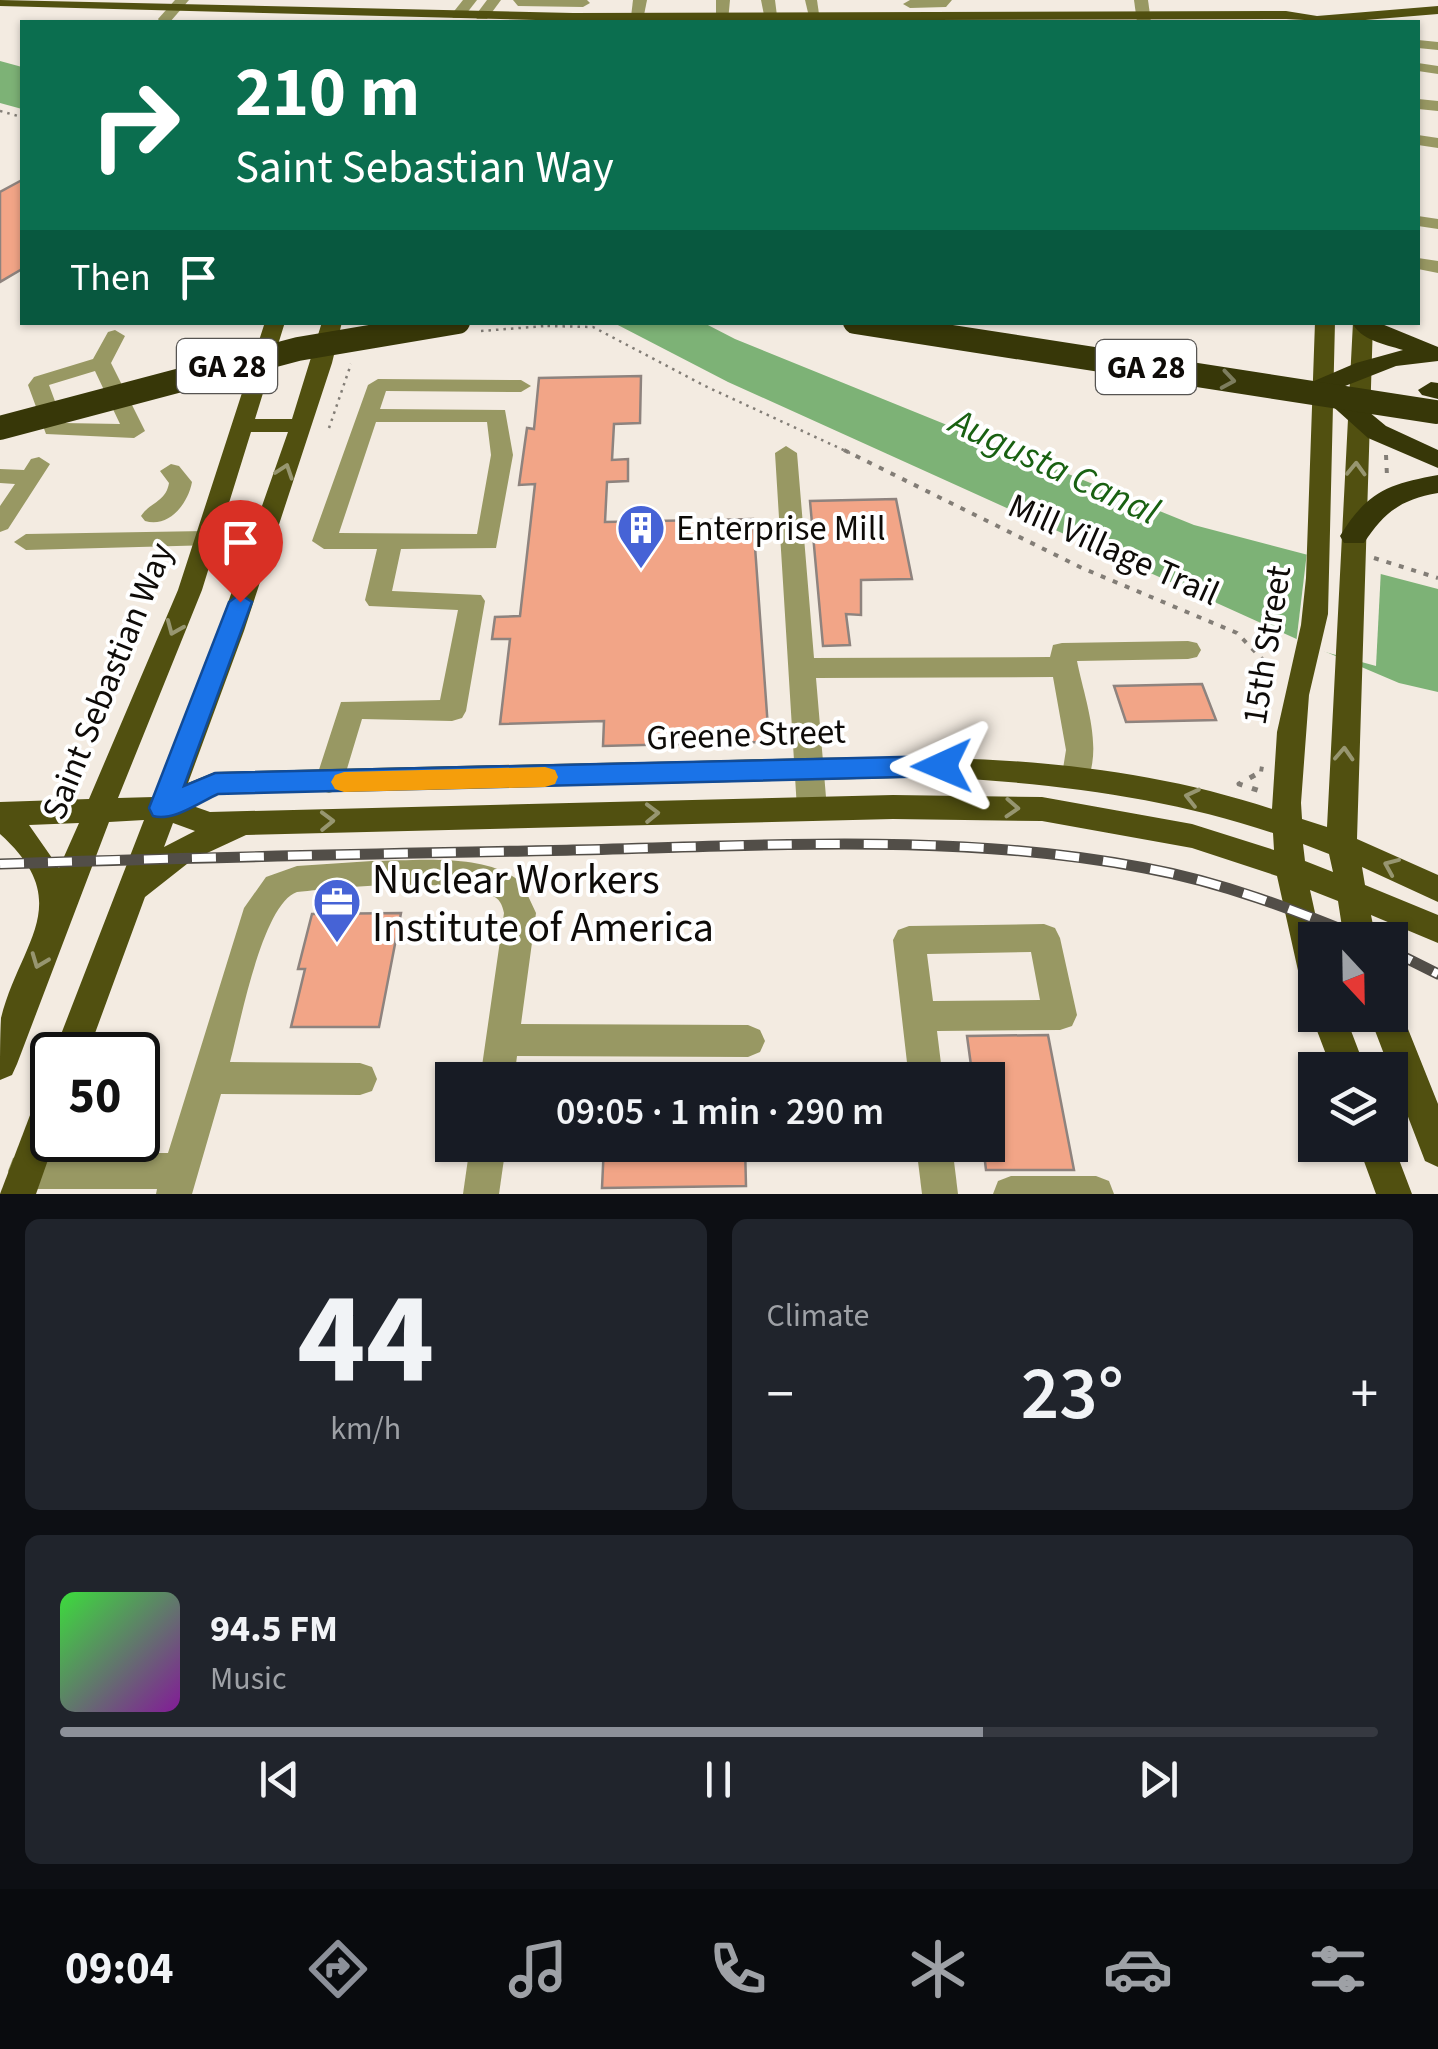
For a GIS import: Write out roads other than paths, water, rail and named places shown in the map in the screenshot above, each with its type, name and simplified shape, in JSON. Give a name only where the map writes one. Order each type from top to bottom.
[{"type":"highway","name":"GA 28","points":[[0,408],[319,325]]},
{"type":"highway","name":"GA 28","points":[[0,428],[298,349],[440,325]]},
{"type":"highway","name":"GA 28","points":[[877,325],[1436,401]]},
{"type":"highway","name":"GA 28","points":[[999,325],[1436,401]]},
{"type":"highway","points":[[1367,325],[1403,344],[1438,353]]},
{"type":"highway","points":[[1438,353],[1404,354],[1323,386],[1358,417],[1408,449],[1438,460]]},
{"type":"highway","points":[[1354,536],[1372,507],[1382,500],[1438,484]]},
{"type":"main road","points":[[1333,0],[1333,20]]},
{"type":"main road","points":[[0,2],[252,20]]},
{"type":"main road","points":[[0,14],[164,12],[453,19],[773,20],[913,11],[1142,20],[1286,15],[1333,20],[1356,11],[1438,10]]},
{"type":"main road","points":[[1307,20],[1312,19]]},
{"type":"main road","name":"Saint Sebastian Way","points":[[1,1058],[190,590],[274,325]]},
{"type":"main road","points":[[79,1032],[231,631],[322,363],[330,325]]},
{"type":"main road","name":"15th Street","points":[[1299,922],[1288,867],[1286,811],[1296,692],[1312,646],[1320,558],[1325,325]]},
{"type":"main road","points":[[1356,922],[1340,808],[1350,662],[1365,568],[1354,536],[1363,325]]},
{"type":"main road","points":[[242,426],[300,425]]},
{"type":"main road","name":"Greene Street","points":[[162,808],[215,783],[942,766],[1076,776],[1286,811],[1343,846],[1438,889]]},
{"type":"main road","name":"Greene Street","points":[[0,816],[162,808],[210,824],[994,807],[1092,815],[1192,836],[1288,867],[1438,929]]},
{"type":"main road","points":[[0,816],[40,857],[58,912]]},
{"type":"main road","points":[[130,894],[148,875],[192,844],[265,822]]},
{"type":"main road","points":[[1393,1032],[1438,1148]]},
{"type":"main road","points":[[1382,1162],[1394,1194]]},
{"type":"street","points":[[453,19],[470,0]]},
{"type":"street","points":[[478,19],[494,0]]},
{"type":"street","points":[[638,17],[640,0]]},
{"type":"street","points":[[723,18],[724,0]]},
{"type":"street","points":[[768,0],[773,20]]},
{"type":"street","points":[[913,11],[946,3],[945,0]]},
{"type":"street","points":[[1141,0],[1142,20]]},
{"type":"street","points":[[518,2],[583,2]]},
{"type":"street","points":[[573,17],[583,2]]},
{"type":"street","points":[[811,2],[815,18]]},
{"type":"street","points":[[101,363],[134,431],[54,429],[38,385],[40,381],[101,363],[115,336]]},
{"type":"street","points":[[367,416],[496,415],[502,454],[488,542],[324,541],[367,416],[378,385],[521,386]]},
{"type":"street","points":[[786,453],[812,809]]},
{"type":"street","points":[[0,476],[35,471],[0,524]]},
{"type":"street","points":[[153,516],[170,506],[180,491],[181,482],[171,472]]},
{"type":"street","points":[[26,542],[206,539]]},
{"type":"street","points":[[329,782],[351,709],[452,711],[472,601],[378,600],[392,542]]},
{"type":"street","points":[[1076,776],[1080,750],[1062,652],[1188,650]]},
{"type":"street","points":[[804,668],[1064,666]]},
{"type":"street","points":[[22,1182],[178,1182],[255,918],[277,886],[322,876],[467,876],[503,886],[515,897],[520,913],[499,1062]]},
{"type":"street","points":[[918,1016],[1060,1015],[1044,938],[909,940],[918,1016],[924,1062]]},
{"type":"street","points":[[502,1040],[748,1041]]},
{"type":"street","points":[[208,1078],[360,1079]]},
{"type":"street","points":[[481,1194],[486,1162]]},
{"type":"street","points":[[936,1162],[940,1194]]},
{"type":"street","points":[[1011,1194],[1096,1194]]},
{"type":"railway","points":[[0,864],[788,844],[931,845],[1003,849],[1145,868],[1258,898],[1323,922]]},
{"type":"railway","points":[[1408,959],[1438,974]]},
{"type":"place","name":"Enterprise Mill","points":[[641,570]]},
{"type":"place","name":"Nuclear Workers Institute of America","points":[[337,944]]},
{"type":"water label","name":"Augusta Canal","points":[[1055,466]]}]
